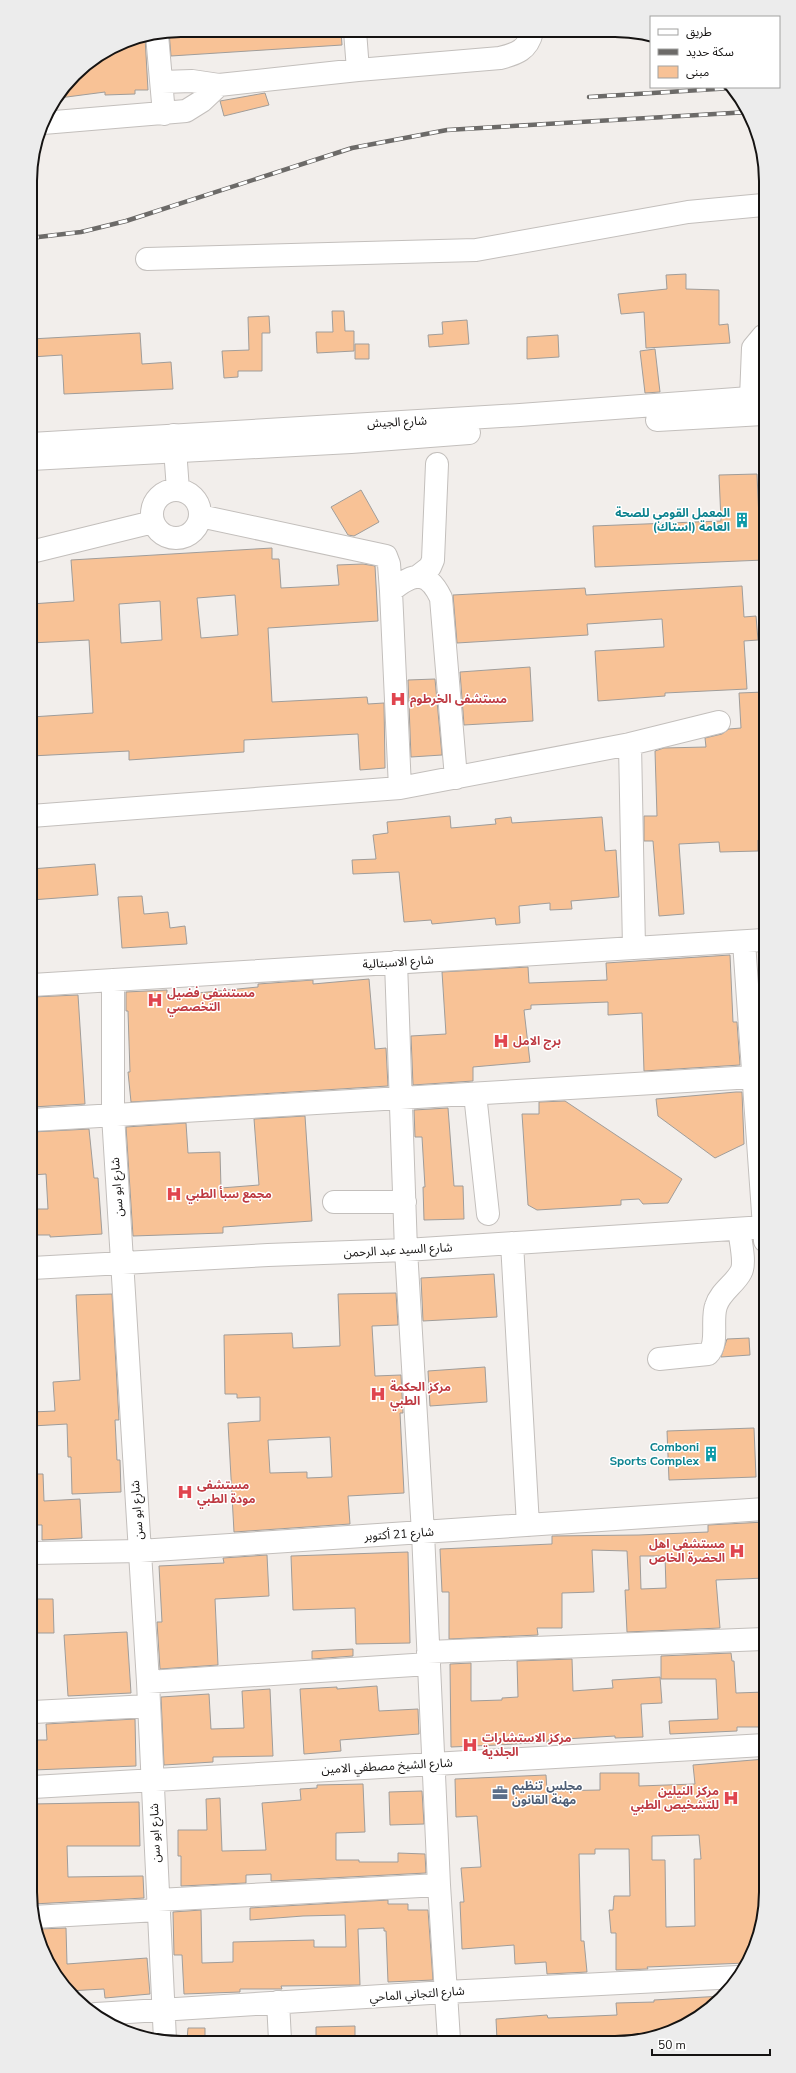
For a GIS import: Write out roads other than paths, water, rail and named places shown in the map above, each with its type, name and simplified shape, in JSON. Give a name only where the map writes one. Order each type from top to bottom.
[{"type":"main road","points":[[355,37],[358,70]]},
{"type":"main road","points":[[162,82],[192,81],[219,85],[358,70],[500,58],[518,53],[528,44],[530,37]]},
{"type":"main road","points":[[157,39],[164,114]]},
{"type":"main road","points":[[50,122],[186,111],[202,101],[219,85]]},
{"type":"main road","points":[[147,259],[378,254],[476,250],[688,212],[759,205]]},
{"type":"main road","points":[[759,341],[753,348],[759,403]]},
{"type":"main road","name":"شارع الجيش","points":[[37,444],[174,443],[595,417],[759,403]]},
{"type":"main road","points":[[174,443],[178,490]]},
{"type":"main road","name":"شارع الجيش","points":[[37,459],[174,443]]},
{"type":"main road","points":[[417,577],[430,566],[433,560],[437,464]]},
{"type":"main road","points":[[178,490],[187,493],[194,499],[199,507],[200,516],[192,533],[183,537],[174,538],[165,536],[157,530],[153,522],[152,512],[154,503],[160,496],[168,491],[178,490]]},
{"type":"main road","points":[[200,516],[386,556],[389,564],[392,591],[400,788]]},
{"type":"main road","points":[[37,551],[153,522]]},
{"type":"main road","points":[[392,591],[408,578],[417,577],[427,580],[436,588],[441,598],[456,778]]},
{"type":"main road","points":[[37,816],[400,788],[630,744],[719,722]]},
{"type":"main road","points":[[630,744],[634,948]]},
{"type":"main road","points":[[754,941],[759,1126]]},
{"type":"main road","name":"شارع الاسبتالية","points":[[37,985],[754,941]]},
{"type":"main road","points":[[396,962],[402,1098],[406,1250],[423,1533],[439,1885],[450,2036]]},
{"type":"main road","name":"شارع ابو سن","points":[[113,980],[112,1115],[148,1682],[165,2035]]},
{"type":"main road","points":[[37,1120],[475,1094],[757,1084]]},
{"type":"main road","points":[[475,1094],[488,1214]]},
{"type":"main road","points":[[334,1202],[405,1202]]},
{"type":"main road","points":[[659,1359],[708,1354],[711,1351],[713,1346],[713,1320],[718,1300],[741,1272],[743,1265],[739,1229]]},
{"type":"main road","name":"شارع السيد عبد الرحمن","points":[[37,1268],[406,1250],[739,1229],[759,1231]]},
{"type":"main road","points":[[512,1243],[528,1526]]},
{"type":"main road","name":"شارع 21 أكتوبر","points":[[37,1553],[140,1551],[759,1509]]},
{"type":"main road","points":[[148,1682],[428,1658],[759,1639]]},
{"type":"main road","points":[[37,1712],[149,1706]]},
{"type":"main road","name":"شارع الشيخ مصطفي الامين","points":[[37,1787],[759,1745]]},
{"type":"main road","points":[[39,1916],[158,1905],[439,1885]]},
{"type":"main road","name":"شارع التجاني الماحي","points":[[103,2014],[446,1992],[732,1976]]},
{"type":"main road","points":[[278,2002],[280,2036]]},
{"type":"railway","points":[[589,97],[725,88]]},
{"type":"railway","points":[[37,237],[81,232],[126,221],[352,148],[447,130],[742,112]]},
{"type":"place","name":"المعمل القومي للصحة العامة (استاك)","points":[[742,520]]},
{"type":"place","name":"مستشفى الخرطوم","points":[[398,699]]},
{"type":"place","name":"مستشفى فضيل التخصصي","points":[[155,1000]]},
{"type":"place","name":"برج الامل","points":[[501,1041]]},
{"type":"place","name":"مجمع سبأ الطبي","points":[[174,1194]]},
{"type":"place","name":"مركز الحكمة الطبي","points":[[378,1394]]},
{"type":"place","name":"Comboni Sports Complex","points":[[711,1454]]},
{"type":"place","name":"مستشفى مودة الطبي","points":[[185,1492]]},
{"type":"place","name":"مستشفى اهل الحضرة الخاص","points":[[737,1551]]},
{"type":"place","name":"مركز الاستشارات الجلدية","points":[[470,1745]]},
{"type":"place","name":"مجلس تنظيم مهنة القانون","points":[[500,1793]]},
{"type":"place","name":"مركز النيلين للتشخيص الطبي","points":[[731,1798]]}]
